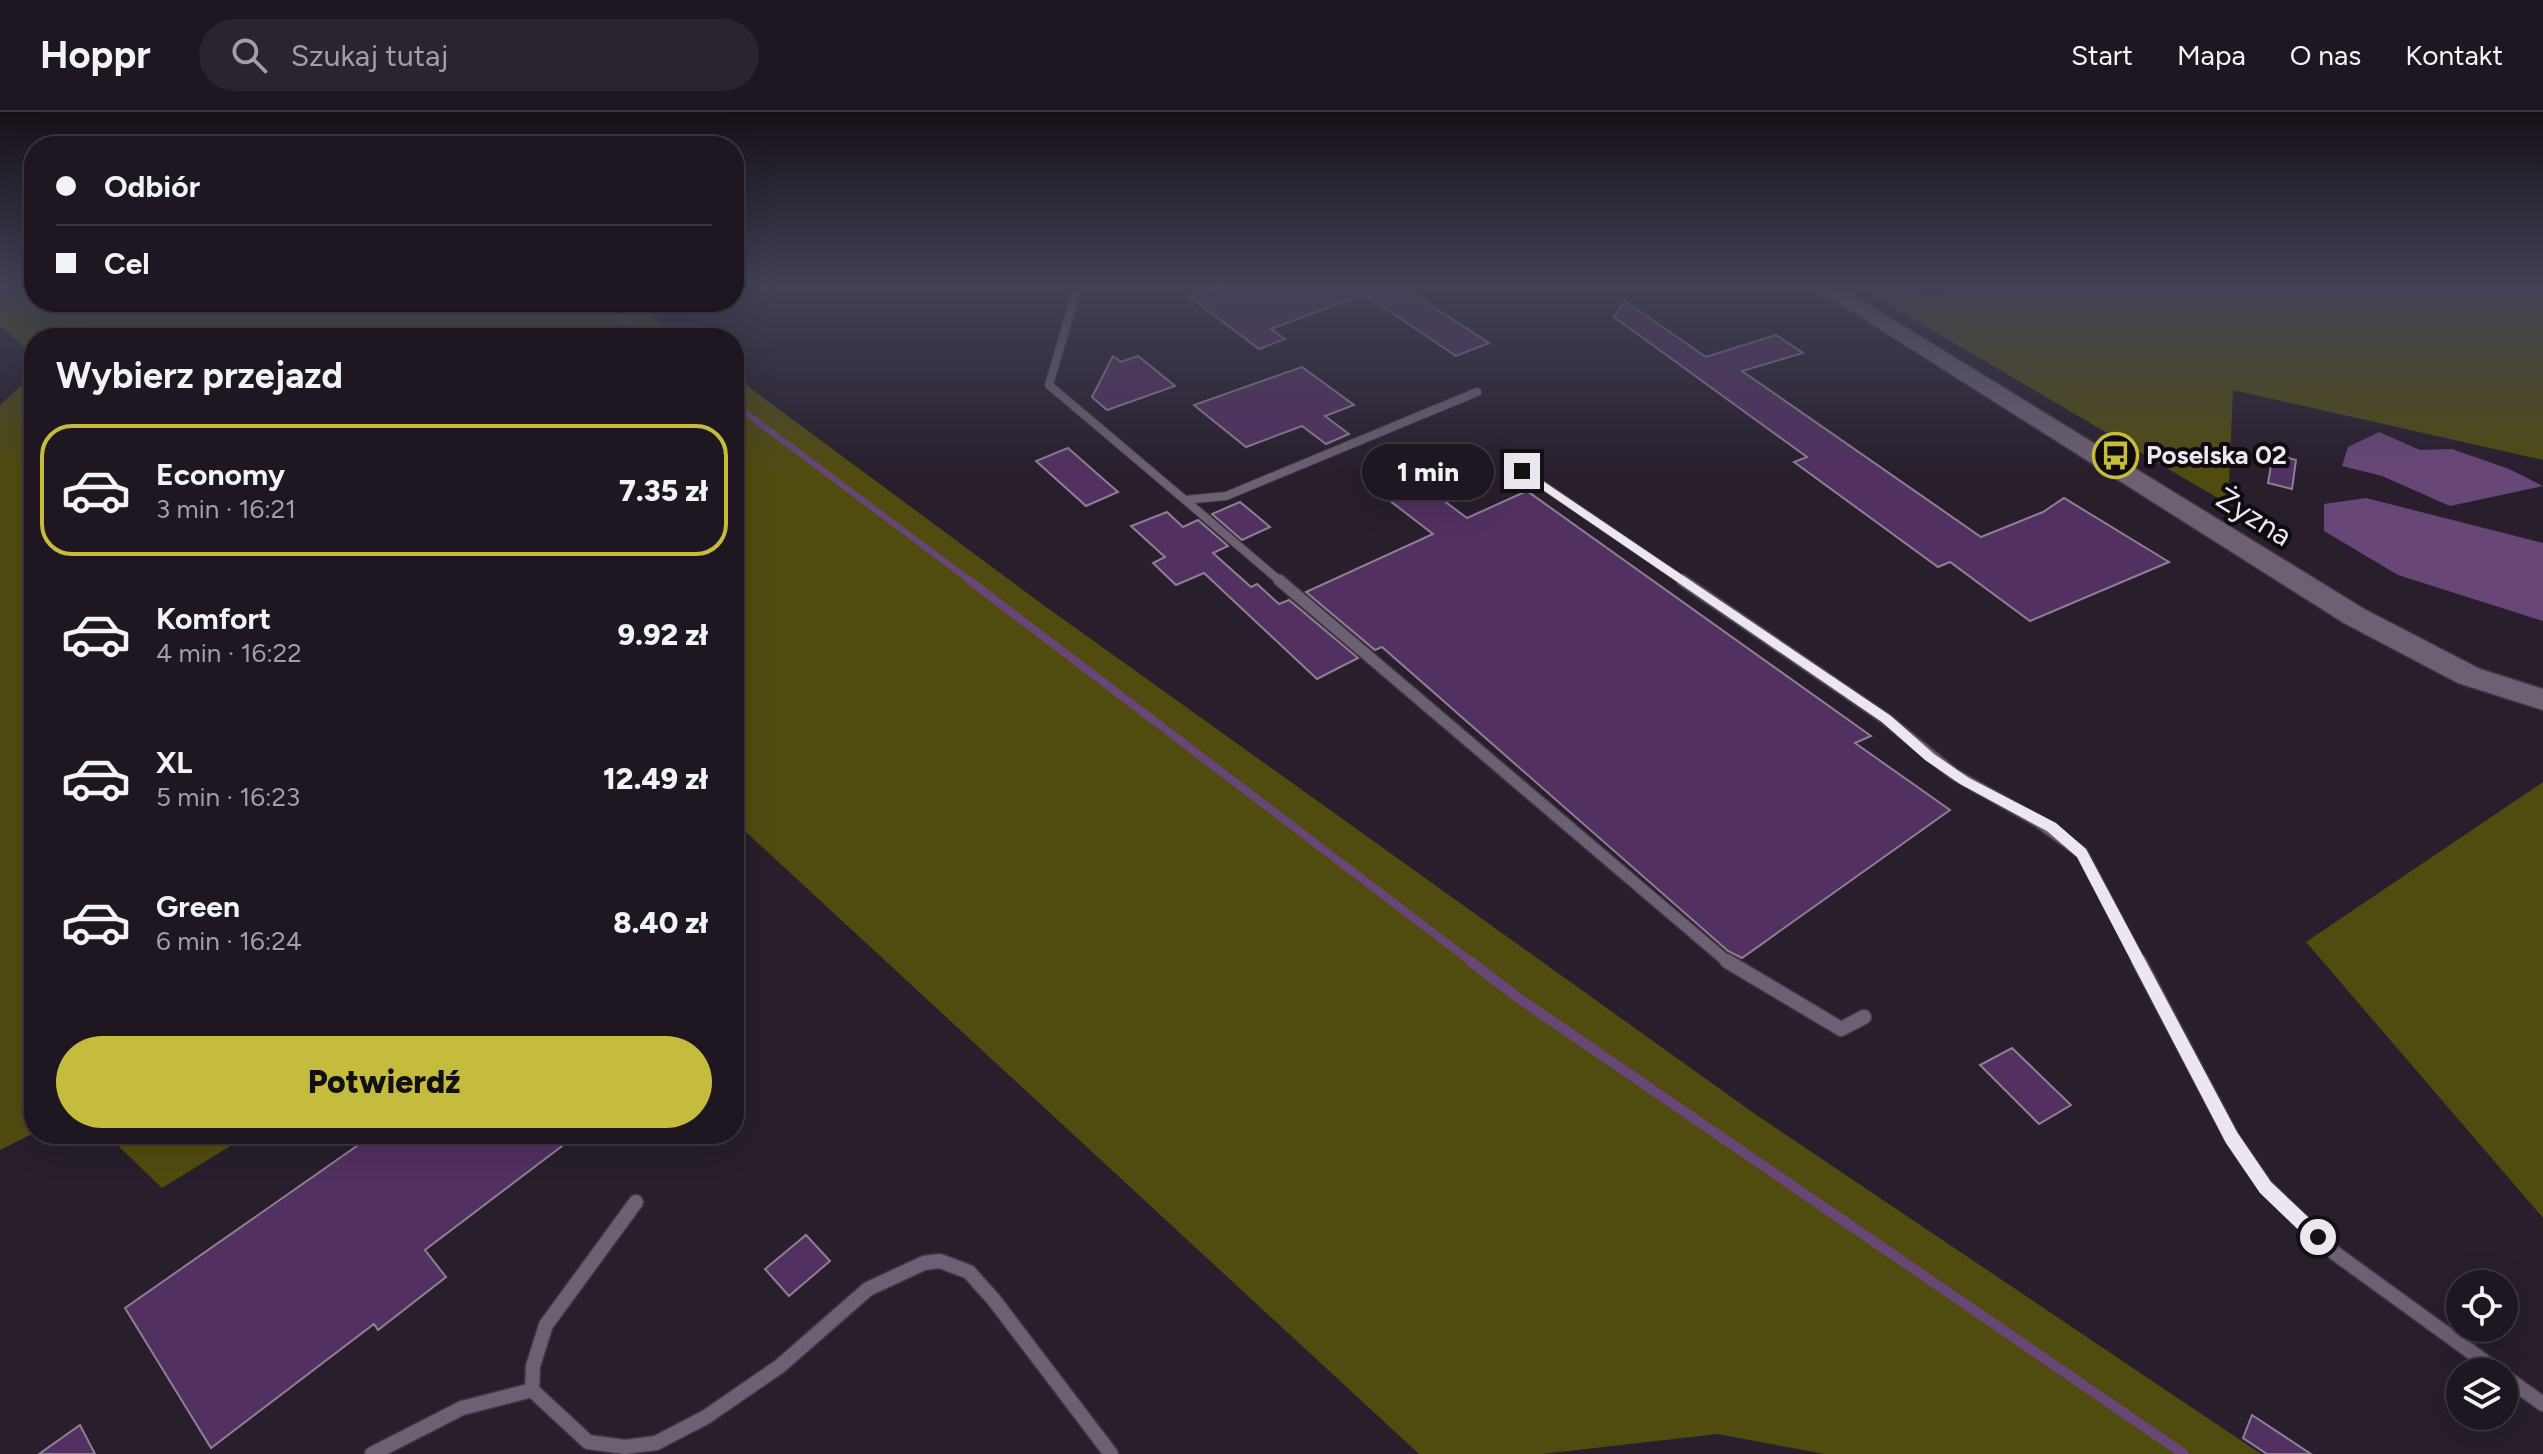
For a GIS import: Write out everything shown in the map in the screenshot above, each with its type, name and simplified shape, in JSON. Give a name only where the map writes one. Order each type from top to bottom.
[{"type":"street","name":"Żyzna","points":[[1923,349],[2354,616],[2469,676],[2543,700]]},
{"type":"lane","points":[[1060,349],[1049,385],[1735,968],[1841,1029],[1864,1017]]},
{"type":"lane","points":[[1185,500],[1226,496],[1477,392]]},
{"type":"lane","points":[[1522,471],[1886,719],[1929,757],[1965,781],[2051,827],[2082,853],[2232,1138],[2266,1187],[2336,1254],[2480,1358]]},
{"type":"lane","points":[[636,1202],[546,1325],[533,1366],[532,1390],[588,1442],[625,1447],[656,1443],[706,1417],[780,1366],[868,1289],[924,1263],[940,1261],[969,1272],[994,1300],[1111,1454]]},
{"type":"lane","points":[[2518,1386],[2543,1404]]},
{"type":"lane","points":[[372,1454],[462,1408],[532,1390]]},
{"type":"shaded area","points":[[1964,349],[2543,349],[2543,460],[2233,390],[2228,504]]},
{"type":"shaded area","points":[[24,383],[24,1138],[0,1150],[0,405]]},
{"type":"shaded area","points":[[744,383],[1042,604],[1755,1114],[2261,1454],[1824,1454],[1718,1434],[1542,1454],[1419,1454],[744,830]]},
{"type":"shaded area","points":[[2379,432],[2420,450],[2452,449],[2509,469],[2543,486],[2450,506],[2382,476],[2342,466],[2348,447]]},
{"type":"shaded area","points":[[2366,498],[2543,543],[2543,621],[2398,575],[2324,531],[2324,504]]},
{"type":"shaded area","points":[[2543,782],[2543,1218],[2306,942]]},
{"type":"shaded area","points":[[116,1144],[234,1144],[162,1188]]},
{"type":"building","points":[[1445,349],[1475,349],[1456,356]]},
{"type":"building","points":[[1658,349],[1694,349],[1706,357],[1733,349],[1796,349],[1803,353],[1742,371],[1981,537],[2043,512],[2064,498],[2169,562],[2030,621],[1950,562],[1938,567],[1794,462],[1807,457]]},
{"type":"building","points":[[1113,356],[1121,362],[1138,356],[1175,386],[1107,410],[1092,397]]},
{"type":"building","points":[[1302,367],[1354,405],[1325,416],[1349,434],[1326,444],[1302,426],[1246,447],[1194,405]]},
{"type":"building","points":[[1068,448],[1118,492],[1086,506],[1036,461]]},
{"type":"building","points":[[2273,454],[2296,460],[2292,489],[2268,483]]},
{"type":"building","points":[[1415,479],[1467,518],[1527,491],[1871,736],[1855,743],[1950,810],[1742,958],[1728,951],[1382,647],[1375,650],[1306,592],[1433,534],[1381,494]]},
{"type":"building","points":[[1240,502],[1270,527],[1242,540],[1212,514]]},
{"type":"building","points":[[1167,512],[1183,527],[1198,520],[1228,546],[1213,553],[1251,587],[1257,584],[1279,604],[1289,600],[1358,658],[1317,679],[1204,573],[1176,585],[1153,563],[1165,557],[1131,526]]},
{"type":"building","points":[[2012,1048],[2071,1105],[2039,1124],[1980,1065]]},
{"type":"building","points":[[360,1144],[565,1144],[425,1250],[446,1277],[378,1330],[374,1324],[211,1448],[125,1308]]},
{"type":"building","points":[[806,1235],[830,1261],[789,1296],[765,1269]]},
{"type":"building","points":[[2252,1415],[2311,1454],[2267,1454],[2243,1438]]},
{"type":"building","points":[[80,1425],[95,1454],[39,1454]]},
{"type":"waterway","points":[[744,411],[972,582]]},
{"type":"waterway","points":[[969,580],[1473,963]]},
{"type":"waterway","points":[[1470,961],[1517,997],[2184,1454]]},
{"type":"place","name":"Poselska 02","points":[[2115,455]]},
{"type":"route","points":[[1522,471],[1886,719],[1929,757],[1965,781],[2051,827],[2082,853],[2232,1138],[2266,1187],[2318,1237]]}]
